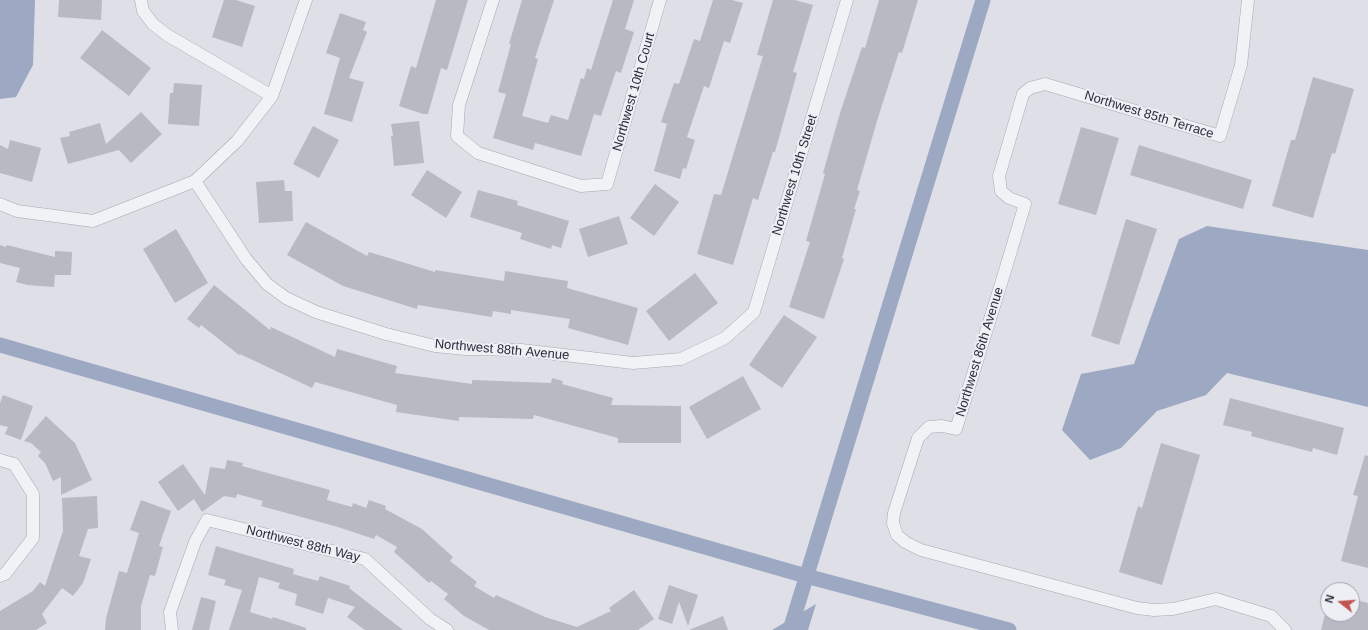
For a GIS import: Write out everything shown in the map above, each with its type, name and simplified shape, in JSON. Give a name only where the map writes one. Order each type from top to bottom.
[{"type":"street","points":[[0,204],[17,211],[93,221],[194,182],[237,141],[272,96],[306,0]]},
{"type":"street","name":"Northwest 10th Court","points":[[493,0],[459,105],[457,136],[478,153],[581,186],[607,184],[660,0]]},
{"type":"street","name":"Northwest 10th Street","points":[[725,338],[754,312],[847,0]]},
{"type":"street","name":"Northwest 85th Terrace","points":[[1060,88],[1220,136],[1241,65],[1248,0]]},
{"type":"street","points":[[142,6],[153,24],[168,35],[272,96]]},
{"type":"street","name":"Northwest 86th Avenue","points":[[1060,88],[1045,84],[1030,88],[1023,94],[998,176],[1001,191],[1009,198],[1025,204],[956,429],[942,426],[929,427],[918,438],[894,514],[893,524],[897,535],[906,542],[922,550],[1137,608],[1154,610],[1173,609],[1216,599],[1271,616],[1285,630]]},
{"type":"street","name":"Northwest 88th Avenue","points":[[194,182],[246,259],[267,284],[286,298],[316,312],[386,334],[435,346],[465,349],[521,350],[633,363],[681,359],[725,338]]},
{"type":"street","points":[[0,460],[14,464],[33,494],[33,538],[5,574],[0,576]]},
{"type":"street","name":"Northwest 88th Way","points":[[172,630],[170,612],[195,542],[207,520],[365,559],[424,613],[447,630]]},
{"type":"water","points":[[0,0],[35,0],[33,65],[16,97],[0,99]]},
{"type":"water","points":[[1207,226],[1368,250],[1368,407],[1227,373],[1206,395],[1157,411],[1121,448],[1090,460],[1062,430],[1081,374],[1134,364],[1179,239]]},
{"type":"water","points":[[816,604],[808,630],[772,630]]},
{"type":"building","points":[[59,0],[102,0],[101,20],[58,17]]},
{"type":"building","points":[[224,0],[236,0],[255,6],[242,47],[212,37]]},
{"type":"building","points":[[436,0],[468,0],[447,70],[441,68],[428,114],[423,114],[399,106],[411,66],[416,68]]},
{"type":"building","points":[[522,0],[554,0],[535,58],[538,59],[522,116],[548,123],[551,115],[568,120],[581,78],[584,79],[587,68],[591,70],[613,0],[634,0],[625,29],[634,32],[621,73],[616,71],[601,116],[594,114],[581,156],[535,143],[533,150],[493,138],[506,94],[498,92],[511,44],[509,44]]},
{"type":"building","points":[[713,0],[732,0],[743,3],[730,43],[724,41],[709,88],[704,86],[687,137],[695,140],[686,169],[683,168],[680,179],[654,171],[667,124],[661,122],[674,83],[679,84],[694,39],[700,41]]},
{"type":"building","points":[[773,0],[795,0],[813,5],[793,72],[797,73],[775,152],[773,152],[758,200],[753,198],[733,265],[697,254],[714,194],[721,195],[763,56],[757,55]]},
{"type":"building","points":[[879,0],[918,0],[902,53],[899,52],[877,121],[857,190],[860,191],[842,258],[844,259],[824,319],[789,307],[810,242],[806,241],[840,113],[862,47],[865,48]]},
{"type":"building","points":[[340,13],[366,22],[363,30],[367,32],[349,78],[364,82],[352,122],[324,114],[340,58],[326,53]]},
{"type":"building","points":[[102,30],[151,68],[129,96],[80,58]]},
{"type":"building","points":[[1313,77],[1354,89],[1335,154],[1332,153],[1313,218],[1272,206],[1291,140],[1295,140]]},
{"type":"building","points":[[174,83],[202,85],[199,126],[168,124],[170,93],[173,93]]},
{"type":"building","points":[[141,112],[162,134],[131,163],[119,150],[68,164],[60,138],[70,136],[69,132],[100,123],[106,144]]},
{"type":"building","points":[[419,121],[424,163],[394,166],[391,124]]},
{"type":"building","points":[[313,126],[339,140],[319,178],[293,164]]},
{"type":"building","points":[[1081,127],[1119,138],[1096,215],[1058,204]]},
{"type":"building","points":[[10,140],[41,148],[32,182],[0,173],[0,145],[8,149]]},
{"type":"building","points":[[1139,145],[1252,180],[1243,209],[1130,175]]},
{"type":"building","points":[[427,170],[462,192],[446,218],[411,195]]},
{"type":"building","points":[[284,180],[285,191],[292,191],[293,221],[259,223],[256,182]]},
{"type":"building","points":[[655,184],[679,202],[654,236],[630,218]]},
{"type":"building","points":[[478,190],[518,201],[517,205],[569,221],[561,248],[552,245],[551,249],[520,239],[522,233],[470,217]]},
{"type":"building","points":[[619,216],[628,244],[588,257],[579,229]]},
{"type":"building","points":[[1126,219],[1157,229],[1119,345],[1091,336]]},
{"type":"building","points":[[306,222],[367,256],[369,252],[435,272],[435,270],[504,281],[505,271],[568,281],[567,288],[638,308],[628,345],[568,328],[570,319],[511,310],[511,314],[493,311],[492,317],[418,305],[417,309],[343,286],[287,255]]},
{"type":"building","points":[[176,229],[208,283],[175,303],[143,249]]},
{"type":"building","points":[[0,245],[6,247],[7,245],[55,257],[55,251],[72,252],[71,275],[55,275],[54,287],[27,285],[16,282],[20,268],[0,263]]},
{"type":"building","points":[[695,273],[718,303],[669,341],[646,311]]},
{"type":"building","points":[[214,285],[270,330],[271,327],[335,357],[337,349],[397,366],[395,373],[472,384],[472,380],[551,383],[552,378],[563,381],[562,384],[613,398],[611,405],[681,406],[681,443],[618,443],[618,438],[534,415],[533,419],[459,417],[459,421],[396,412],[397,405],[315,382],[312,388],[240,354],[239,355],[201,325],[199,328],[187,319]]},
{"type":"building","points":[[784,315],[817,337],[782,388],[749,365]]},
{"type":"building","points":[[743,376],[761,409],[707,439],[689,407]]},
{"type":"building","points":[[3,395],[33,406],[21,440],[5,434],[8,427],[0,425],[0,403]]},
{"type":"building","points":[[1230,398],[1344,428],[1337,455],[1313,448],[1312,452],[1251,436],[1252,432],[1223,425]]},
{"type":"building","points":[[46,416],[75,443],[92,480],[61,495],[61,477],[53,481],[45,463],[38,456],[41,452],[31,443],[24,441]]},
{"type":"building","points":[[1161,443],[1200,455],[1162,585],[1119,572],[1138,506],[1142,508]]},
{"type":"building","points":[[1365,455],[1368,456],[1368,568],[1341,561],[1358,496],[1353,495]]},
{"type":"building","points":[[227,460],[243,463],[242,466],[330,490],[327,500],[352,507],[353,503],[366,508],[369,500],[386,506],[385,509],[422,529],[453,557],[450,561],[477,582],[474,586],[494,598],[496,595],[545,617],[577,627],[611,611],[609,608],[634,590],[654,619],[638,630],[489,630],[464,616],[444,599],[448,594],[431,581],[429,583],[394,552],[397,547],[376,535],[374,539],[338,527],[261,506],[263,501],[237,494],[236,498],[224,496],[202,512],[194,499],[178,511],[158,482],[183,464],[205,495],[210,467],[225,469]]},
{"type":"building","points":[[97,496],[98,528],[88,529],[79,556],[91,559],[83,583],[73,596],[62,588],[42,614],[47,623],[36,630],[0,630],[0,611],[33,591],[40,582],[45,586],[63,531],[62,498]]},
{"type":"building","points":[[141,500],[171,511],[159,546],[163,547],[155,576],[150,575],[141,606],[141,630],[105,630],[106,618],[119,571],[127,573],[139,533],[130,530]]},
{"type":"building","points":[[216,546],[294,569],[293,574],[318,581],[320,576],[350,586],[349,588],[403,630],[365,630],[347,617],[355,607],[328,598],[323,614],[295,605],[297,594],[278,588],[280,583],[259,577],[250,612],[272,619],[273,617],[306,628],[306,630],[229,630],[242,590],[224,585],[226,580],[208,575]]},
{"type":"building","points":[[669,585],[698,595],[688,626],[679,602],[672,624],[658,619]]},
{"type":"building","points":[[201,597],[216,601],[209,630],[192,630]]},
{"type":"building","points":[[1360,601],[1368,603],[1368,630],[1321,630],[1323,622],[1360,622]]},
{"type":"building","points":[[723,616],[728,630],[689,630]]},
{"type":"waterway","points":[[790,630],[983,0]]},
{"type":"waterway","points":[[0,345],[806,576],[1009,630]]}]
